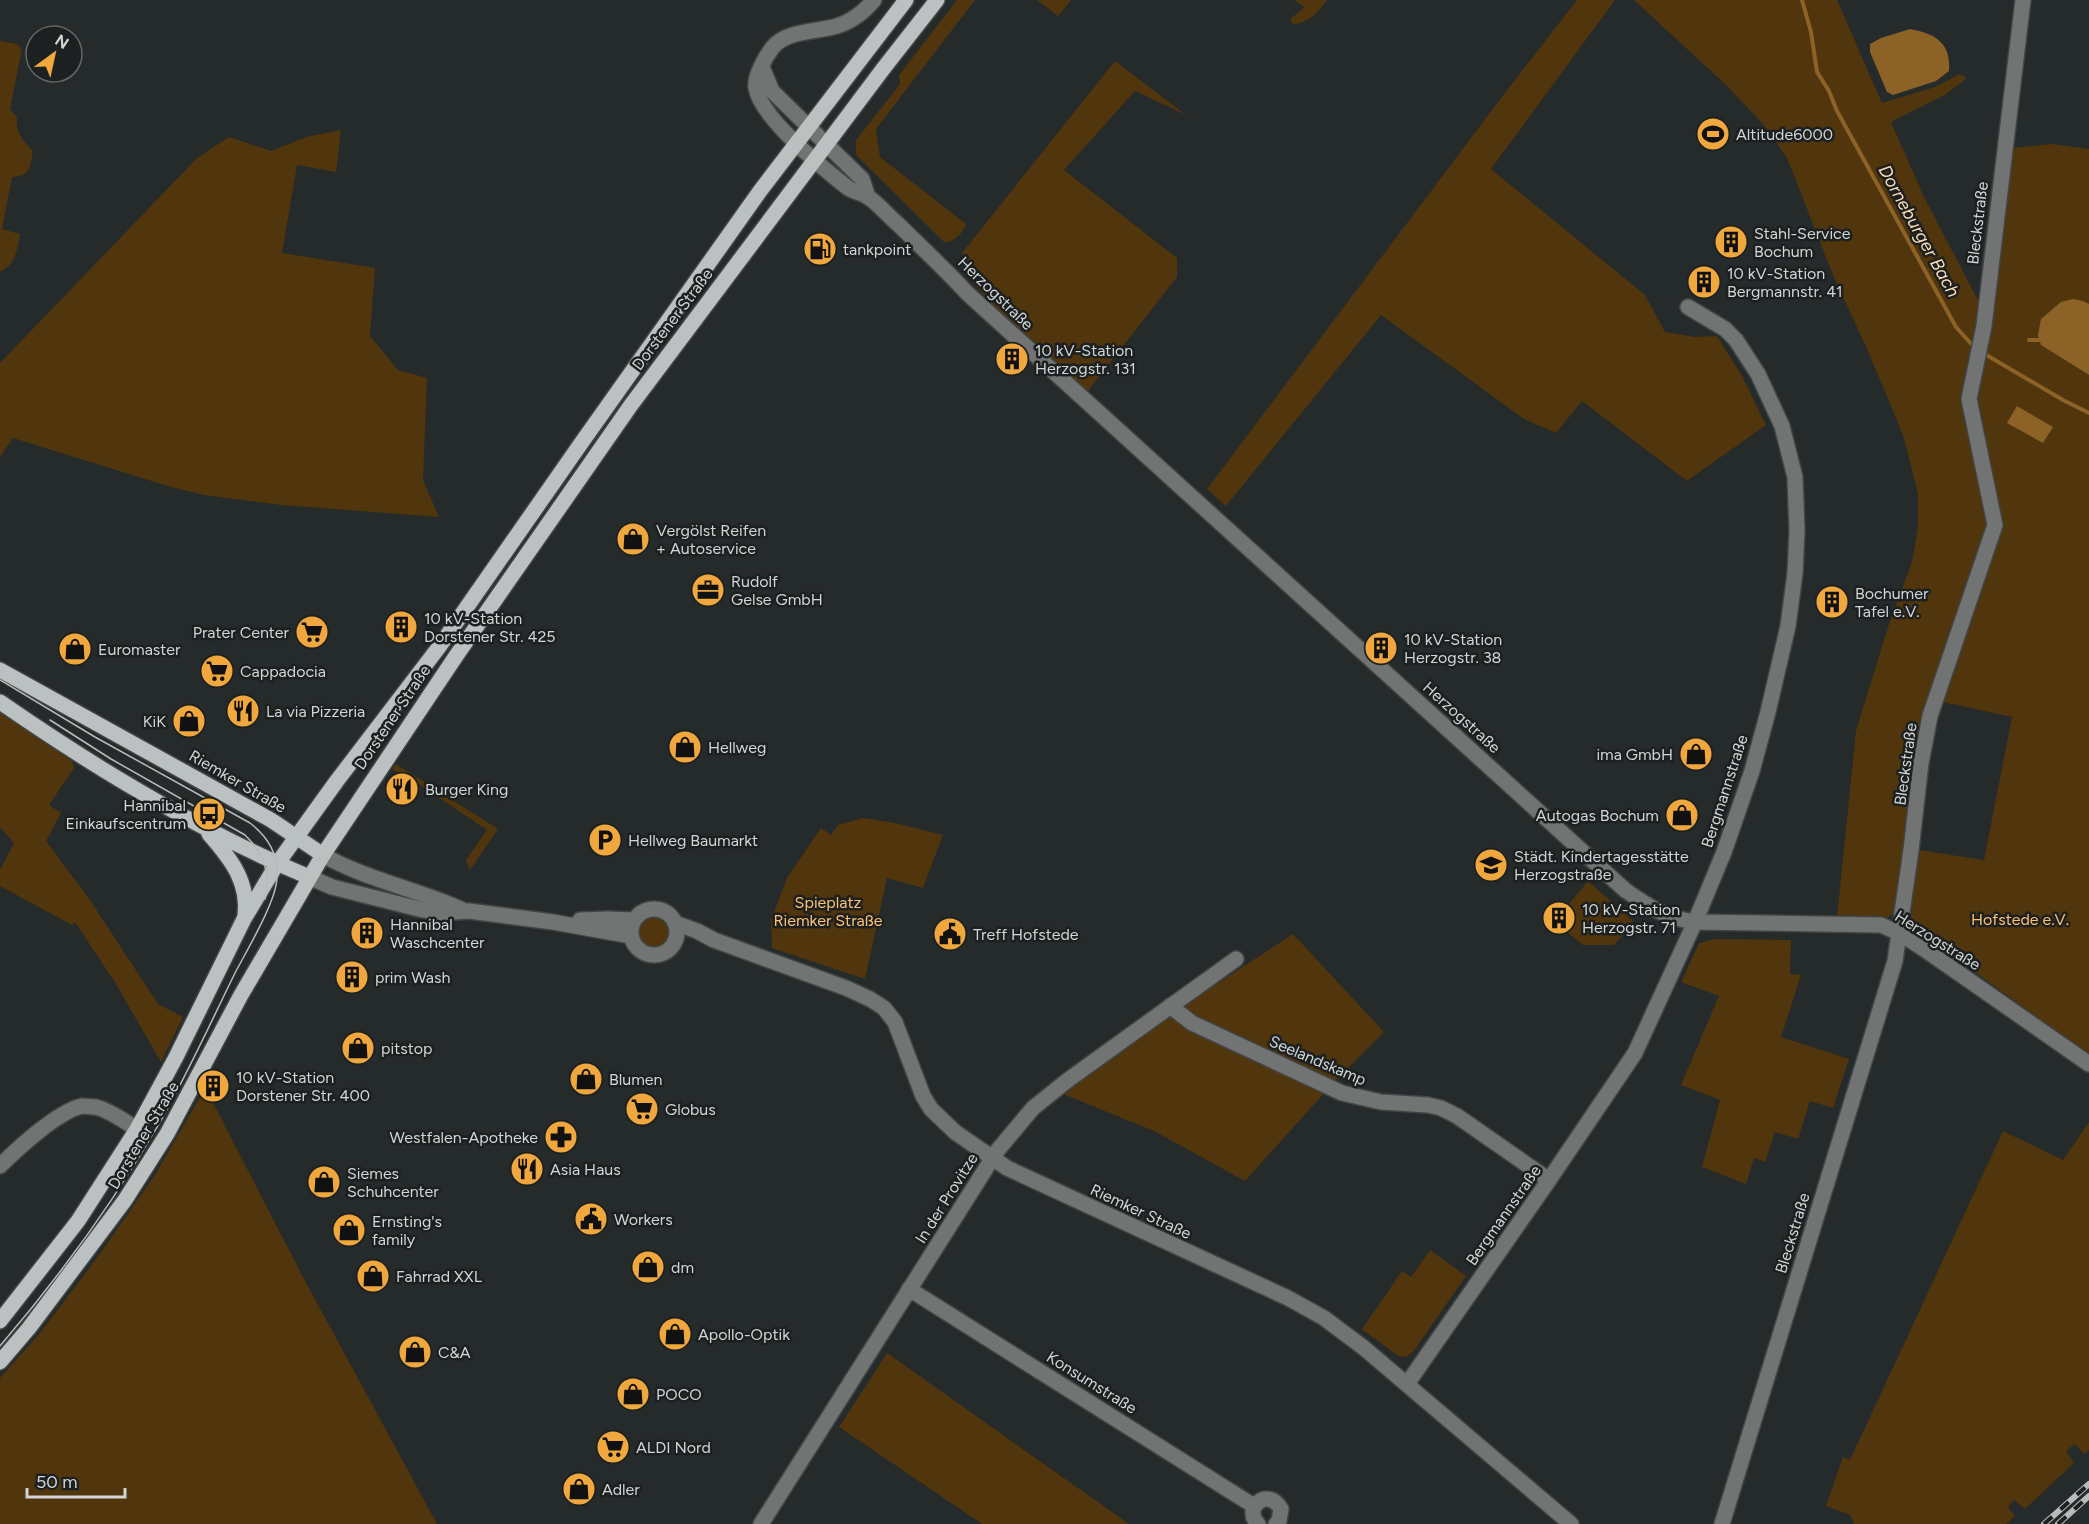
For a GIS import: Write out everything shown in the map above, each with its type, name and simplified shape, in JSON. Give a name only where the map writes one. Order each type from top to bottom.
[{"type":"main road","name":"Dorstener Straße","points":[[0,1321],[78,1221],[137,1129],[176,1057],[244,919],[296,836],[434,654],[796,143],[906,0]]},
{"type":"main road","name":"Dorstener Straße","points":[[0,1362],[30,1329],[125,1200],[167,1134],[241,995],[309,877],[456,656],[631,405],[937,0]]},
{"type":"main road","name":"Riemker Straße","points":[[0,670],[188,774],[296,836],[323,855]]},
{"type":"main road","name":"Riemker Straße","points":[[0,702],[104,772],[251,853],[309,877]]},
{"type":"main road","points":[[203,827],[237,872],[247,900],[244,919]]},
{"type":"street","name":"Herzogstraße","points":[[874,0],[859,16],[838,26],[791,36],[778,41],[772,48],[756,80],[756,88],[760,100],[774,119],[796,143],[850,190],[868,197],[942,266],[967,293],[1625,890],[1649,907],[1670,917],[1695,922],[1881,925],[1899,933],[2089,1064]]},
{"type":"street","name":"Bleckstraße","points":[[1722,1524],[1895,961],[1921,763],[1930,716],[1995,525],[1969,399],[1984,326],[2023,0]]},
{"type":"street","name":"Herzogstraße","points":[[762,67],[772,91],[862,179],[868,197]]},
{"type":"street","name":"Bergmannstraße","points":[[1407,1384],[1635,1053],[1695,922],[1724,852],[1752,771],[1778,673],[1788,626],[1795,573],[1796,477],[1786,437],[1758,374],[1736,340],[1725,328],[1688,307]]},
{"type":"street","name":"Riemker Straße","points":[[323,855],[350,869],[431,896],[463,910]]},
{"type":"street","name":"Riemker Straße","points":[[309,877],[332,887],[439,913],[463,910],[553,922],[631,936]]},
{"type":"street","points":[[656,909],[667,913],[675,923],[677,934],[674,943],[662,954],[651,955],[638,950],[631,936],[633,920],[644,911],[656,909]]},
{"type":"street","name":"Riemker Straße","points":[[553,922],[633,920]]},
{"type":"street","name":"Riemker Straße","points":[[675,923],[714,940],[846,988],[884,1008],[895,1022],[923,1096],[931,1109],[955,1132],[1021,1176],[1312,1311],[1357,1342],[1571,1524]]},
{"type":"street","name":"Riemker Straße","points":[[674,943],[714,940]]},
{"type":"street","name":"In der Provitze","points":[[761,1524],[992,1158],[1033,1108],[1236,959]]},
{"type":"street","name":"Seelandskamp","points":[[1170,1006],[1192,1023],[1342,1093],[1371,1100],[1428,1104],[1441,1108],[1457,1116],[1549,1180]]},
{"type":"street","name":"Dorstener Straße","points":[[0,1166],[22,1144],[46,1126],[83,1106],[97,1107],[109,1112],[137,1129]]},
{"type":"street","name":"Konsumstraße","points":[[909,1289],[1254,1506]]},
{"type":"street","points":[[1258,1524],[1253,1513],[1254,1506],[1266,1499],[1278,1504],[1281,1515],[1276,1524]]},
{"type":"green space","points":[[957,0],[975,0],[876,129],[880,157],[966,224],[958,236],[945,243],[856,155],[856,140],[900,84],[899,75]]},
{"type":"green space","points":[[1037,0],[1071,0],[1058,16]]},
{"type":"green space","points":[[1294,0],[1327,0],[1308,20],[1293,24],[1290,19],[1305,7]]},
{"type":"green space","points":[[1577,0],[1615,0],[1491,169],[1645,295],[1665,332],[1695,337],[1717,336],[1742,376],[1766,425],[1687,481],[1582,401],[1556,433],[1524,419],[1381,315],[1226,506],[1207,489]]},
{"type":"green space","name":"Hofstede e.V.","points":[[1634,0],[1837,0],[1882,103],[1935,87],[1960,74],[1967,78],[1945,95],[1891,122],[1924,197],[1980,304],[2012,148],[2052,144],[2089,149],[2089,304],[2083,301],[2041,345],[2089,375],[2089,1055],[1912,924],[1910,913],[1919,850],[1984,860],[2012,717],[1943,702],[1927,715],[1912,769],[1905,850],[1893,913],[1881,925],[1837,917],[1856,731],[1889,624],[1912,562],[1918,527],[1918,494],[1903,435],[1833,275],[1787,158],[1763,124],[1726,85]]},
{"type":"green space","points":[[0,41],[17,44],[22,49],[10,109],[17,117],[20,136],[33,151],[26,173],[12,177],[2,229],[20,234],[17,251],[12,261],[0,272]]},
{"type":"green space","points":[[1115,61],[1186,115],[1135,91],[1064,170],[1177,258],[1177,277],[1087,392],[997,309],[971,281],[962,253]]},
{"type":"green space","points":[[341,130],[336,172],[297,165],[282,253],[375,268],[370,336],[398,370],[427,378],[423,480],[439,517],[281,505],[204,495],[13,438],[0,457],[0,363],[197,158],[229,137],[271,151],[306,137]]},
{"type":"green space","points":[[0,711],[72,761],[74,768],[49,805],[61,813],[46,841],[90,900],[158,1004],[183,1017],[161,1062],[116,984],[75,922],[72,925],[0,886],[0,870],[14,843],[0,827]]},
{"type":"green space","points":[[396,764],[498,829],[470,870],[466,860],[487,830],[402,773],[392,770]]},
{"type":"green space","name":"Spieplatz Riemker Straße","points":[[863,818],[943,835],[923,888],[887,878],[865,979],[772,948],[771,920],[787,878],[821,828],[831,835],[838,825]]},
{"type":"green space","points":[[1588,881],[1634,922],[1614,945],[1583,945],[1567,932],[1573,926],[1560,915]]},
{"type":"green space","points":[[654,918],[660,919],[668,927],[668,939],[660,947],[654,948],[648,947],[640,939],[639,933],[640,927],[648,919]]},
{"type":"green space","points":[[1293,934],[1384,1032],[1337,1079],[1245,1181],[1154,1131],[1063,1094],[1155,1024]]},
{"type":"green space","points":[[1715,939],[1791,940],[1790,974],[1801,975],[1781,1037],[1849,1059],[1833,1108],[1810,1101],[1798,1139],[1775,1132],[1765,1162],[1754,1158],[1746,1184],[1702,1167],[1720,1100],[1681,1085],[1719,996],[1681,982],[1699,943]]},
{"type":"green space","points":[[204,1090],[210,1097],[303,1277],[437,1524],[0,1524],[0,1378],[40,1333],[99,1255],[155,1175]]},
{"type":"green space","points":[[2089,1122],[2089,1450],[2085,1454],[2075,1444],[2066,1451],[2074,1463],[2025,1509],[2014,1500],[2008,1507],[2015,1516],[2006,1524],[1854,1524],[1850,1515],[1826,1506],[1843,1457],[1850,1460],[2003,1131],[2063,1160]]},
{"type":"green space","points":[[1430,1250],[1466,1276],[1413,1352],[1406,1357],[1398,1356],[1362,1329],[1402,1271],[1411,1277]]},
{"type":"green space","points":[[887,1353],[1129,1524],[982,1524],[839,1427]]},
{"type":"shaded area","points":[[1910,29],[1940,41],[1947,53],[1949,71],[1936,81],[1893,95],[1887,92],[1870,52],[1870,44]]},
{"type":"shaded area","points":[[2073,299],[2089,304],[2089,375],[2041,345],[2038,335],[2041,319],[2061,302]]},
{"type":"shaded area","points":[[2017,406],[2053,427],[2043,443],[2007,423]]},
{"type":"waterway","name":"Dorneburger Bach","points":[[1802,0],[1811,32],[1817,72],[1956,327],[1974,347]]},
{"type":"waterway","points":[[2029,340],[2044,340]]},
{"type":"waterway","name":"Dorneburger Bach","points":[[1983,353],[2089,413]]},
{"type":"tram line","points":[[0,680],[95,737],[250,823],[267,840],[274,854],[277,870],[272,900],[266,913],[159,1124],[85,1238],[0,1346]]},
{"type":"tram line","points":[[50,720],[111,759],[245,835],[257,849],[264,864],[267,881],[265,899]]},
{"type":"railway","points":[[2044,1524],[2089,1484]]},
{"type":"railway","points":[[2058,1524],[2089,1496]]},
{"type":"place","name":"Altitude6000","points":[[1713,134]]},
{"type":"place","name":"Stahl-Service Bochum","points":[[1731,242]]},
{"type":"place","name":"tankpoint","points":[[820,249]]},
{"type":"place","name":"10 kV-Station Bergmannstr. 41","points":[[1704,282]]},
{"type":"place","name":"10 kV-Station Herzogstr. 131","points":[[1012,359]]},
{"type":"place","name":"Vergölst Reifen + Autoservice","points":[[633,539]]},
{"type":"place","name":"Rudolf Gelse GmbH","points":[[708,590]]},
{"type":"place","name":"Bochumer Tafel e.V.","points":[[1832,602]]},
{"type":"place","name":"10 kV-Station Dorstener Str. 425","points":[[401,627]]},
{"type":"place","name":"Prater Center","points":[[312,632]]},
{"type":"place","name":"10 kV-Station Herzogstr. 38","points":[[1381,648]]},
{"type":"place","name":"Euromaster","points":[[75,649]]},
{"type":"place","name":"Cappadocia","points":[[217,671]]},
{"type":"place","name":"La via Pizzeria","points":[[243,711]]},
{"type":"place","name":"KiK","points":[[189,721]]},
{"type":"place","name":"Hellweg","points":[[685,747]]},
{"type":"place","name":"ima GmbH","points":[[1696,754]]},
{"type":"place","name":"Burger King","points":[[402,789]]},
{"type":"place","name":"Hannibal Einkaufscentrum","points":[[209,814]]},
{"type":"place","name":"Autogas Bochum","points":[[1682,815]]},
{"type":"place","name":"Hellweg Baumarkt","points":[[605,840]]},
{"type":"place","name":"Städt. Kindertagesstätte Herzogstraße","points":[[1491,865]]},
{"type":"place","name":"10 kV-Station Herzogstr. 71","points":[[1559,918]]},
{"type":"place","name":"Hannibal Waschcenter","points":[[367,933]]},
{"type":"place","name":"Treff Hofstede","points":[[950,934]]},
{"type":"place","name":"prim Wash","points":[[352,977]]},
{"type":"place","name":"pitstop","points":[[358,1048]]},
{"type":"place","name":"Blumen","points":[[586,1079]]},
{"type":"place","name":"10 kV-Station Dorstener Str. 400","points":[[213,1086]]},
{"type":"place","name":"Globus","points":[[642,1109]]},
{"type":"place","name":"Westfalen-Apotheke","points":[[561,1137]]},
{"type":"place","name":"Asia Haus","points":[[527,1169]]},
{"type":"place","name":"Siemes Schuhcenter","points":[[324,1182]]},
{"type":"place","name":"Workers","points":[[591,1219]]},
{"type":"place","name":"Ernsting's family","points":[[349,1230]]},
{"type":"place","name":"dm","points":[[648,1267]]},
{"type":"place","name":"Fahrrad XXL","points":[[373,1276]]},
{"type":"place","name":"Apollo-Optik","points":[[675,1334]]},
{"type":"place","name":"C&A","points":[[415,1352]]},
{"type":"place","name":"POCO","points":[[633,1394]]},
{"type":"place","name":"ALDI Nord","points":[[613,1447]]},
{"type":"place","name":"Adler","points":[[579,1489]]}]
